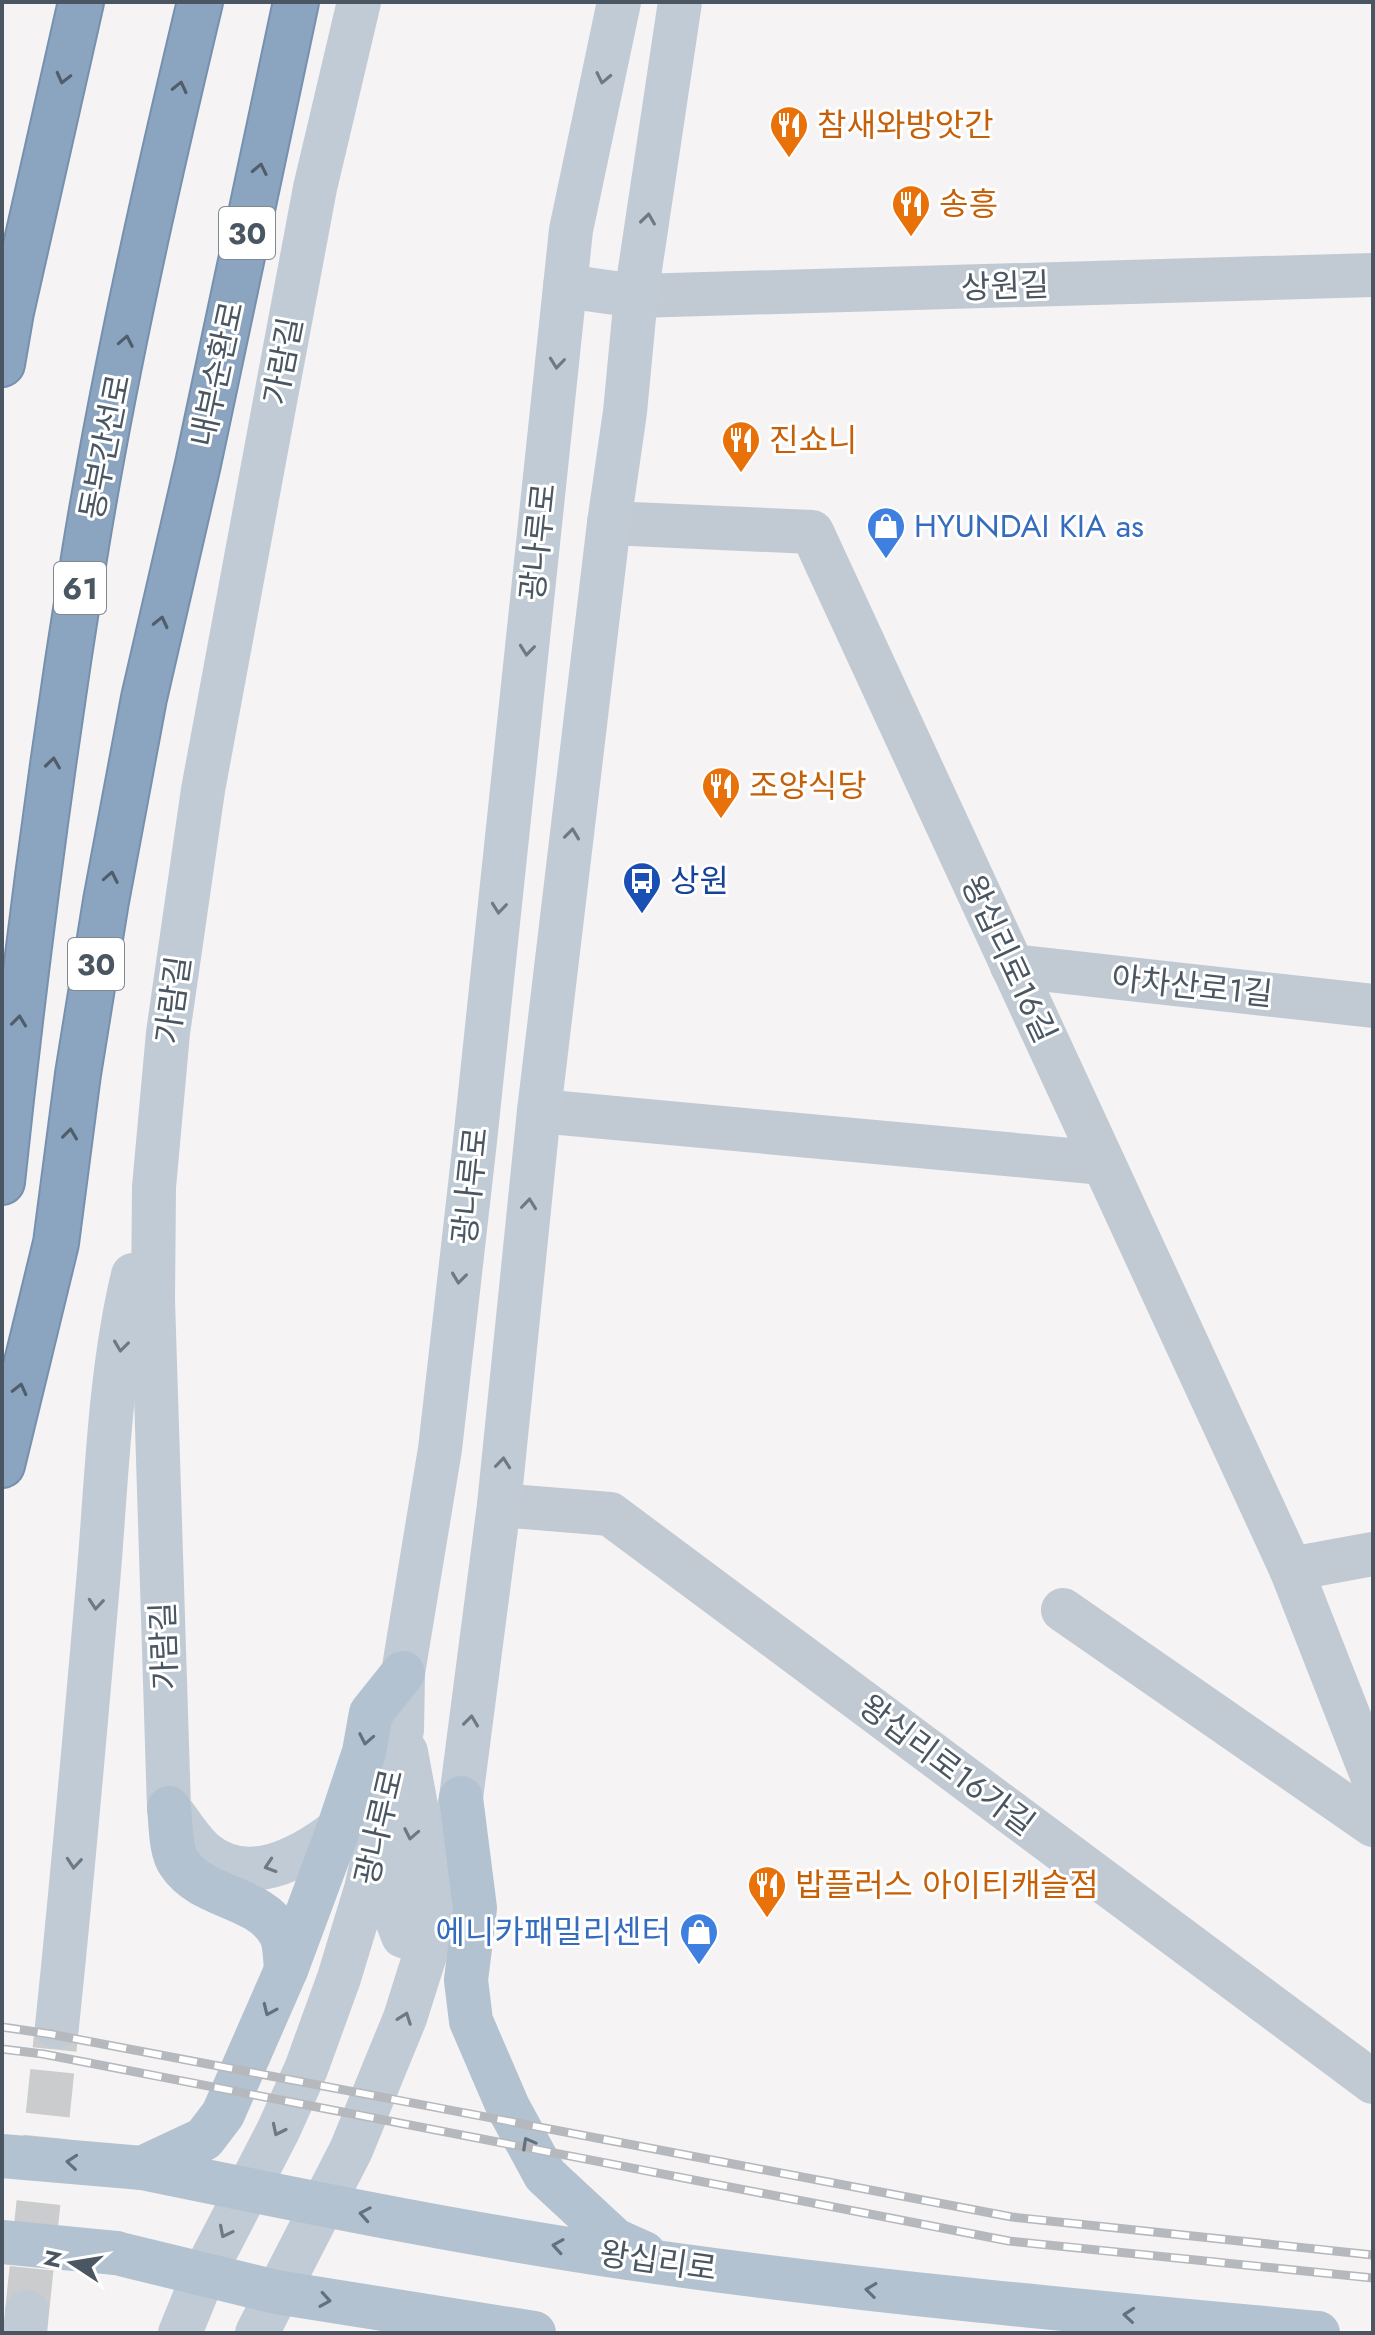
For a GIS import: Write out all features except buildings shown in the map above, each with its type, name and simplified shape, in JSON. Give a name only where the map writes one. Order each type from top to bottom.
[{"type":"highway","points":[[2,364],[81,2]]},
{"type":"highway","name":"동부간선로","points":[[2,1182],[53,761],[85,555],[162,160],[200,2]]},
{"type":"highway","name":"내부순환로","points":[[2,1465],[56,1243],[78,1074],[144,698],[198,464],[296,2]]},
{"type":"main road","name":"가람길","points":[[169,1808],[153,1300],[154,1187],[168,1033],[203,790],[315,188],[359,2]]},
{"type":"main road","name":"광나루로","points":[[180,2333],[204,2274],[278,2131],[306,2069],[339,1978],[366,1889],[402,1730],[403,1673],[447,1388],[571,230],[619,2]]},
{"type":"main road","name":"광나루로","points":[[257,2333],[351,2150],[405,2018],[436,1920],[461,1798],[499,1505],[539,1111],[625,412],[636,296],[680,2]]},
{"type":"main road","points":[[565,286],[636,296]]},
{"type":"main road","points":[[57,2026],[75,1861],[111,1428],[127,1302],[154,1187]]},
{"type":"main road","points":[[142,2168],[204,2139],[223,2114],[286,1970],[338,1830],[364,1752],[371,1713],[403,1673]]},
{"type":"main road","points":[[402,1730],[416,1806],[395,1915],[403,1936],[429,1944]]},
{"type":"main road","points":[[461,1798],[475,1908],[466,1980],[471,2021],[508,2107],[545,2175],[615,2240],[668,2264]]},
{"type":"main road","points":[[169,1808],[201,1849],[217,1861],[239,1869],[259,1870],[311,1851],[338,1830]]},
{"type":"main road","points":[[169,1808],[176,1860],[187,1873],[203,1884],[266,1915],[281,1935],[286,1970]]},
{"type":"main road","name":"왕십리로","points":[[2,2156],[142,2168],[321,2206],[668,2264],[922,2296],[1318,2333]]},
{"type":"main road","points":[[2,2242],[116,2253],[276,2292],[534,2333]]},
{"type":"street","name":"상원길","points":[[636,296],[1373,275]]},
{"type":"street","name":"왕십리로16길","points":[[609,523],[812,532],[1291,1569],[1373,1778]]},
{"type":"street","name":"아차산로1길","points":[[1012,966],[1373,1006]]},
{"type":"street","name":"광나루로","points":[[539,1111],[1103,1163]]},
{"type":"street","name":"왕십리로16가길","points":[[499,1505],[610,1514],[1373,2082]]},
{"type":"street","points":[[1291,1569],[1373,1554]]},
{"type":"street","points":[[1063,1610],[1373,1825]]},
{"type":"tunnel","points":[[27,2312],[57,2026]]},
{"type":"railway","points":[[2,2027],[1012,2217],[1373,2255]]},
{"type":"railway","points":[[2,2049],[43,2054],[1009,2241],[1373,2278]]},
{"type":"place","name":"참새와방앗간","points":[[789,159]]},
{"type":"place","name":"송흥","points":[[911,238]]},
{"type":"place","name":"진쇼니","points":[[741,474]]},
{"type":"place","name":"HYUNDAI KIA as","points":[[886,560]]},
{"type":"place","name":"조양식당","points":[[721,820]]},
{"type":"place","name":"상원","points":[[642,915]]},
{"type":"place","name":"밥플러스 아이티캐슬점","points":[[767,1919]]},
{"type":"place","name":"에니카패밀리센터","points":[[699,1966]]}]
